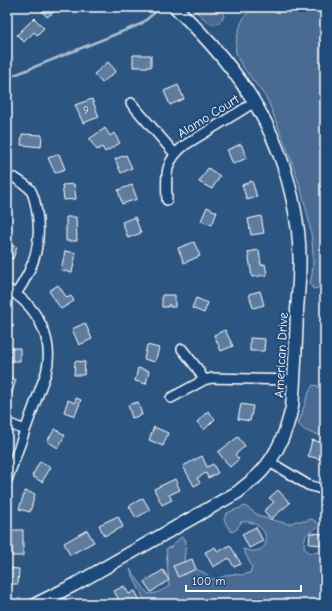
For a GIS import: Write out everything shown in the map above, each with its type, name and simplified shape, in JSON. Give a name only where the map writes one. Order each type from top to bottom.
[{"type":"street","name":"American Drive","points":[[36,604],[74,585],[238,492],[256,476],[268,462],[281,442],[288,425],[292,407],[294,380],[299,270],[298,232],[285,170],[268,126],[255,102],[239,78],[211,43],[175,7]]},
{"type":"street","name":"Alamo Court","points":[[167,200],[168,169],[169,164],[175,154],[185,145],[255,102]]},
{"type":"street","points":[[131,103],[175,154]]},
{"type":"street","points":[[15,178],[30,189],[36,207],[38,228],[37,247],[33,265],[16,294]]},
{"type":"street","points":[[7,289],[16,294],[40,322],[45,333],[49,353],[46,373],[7,480]]},
{"type":"street","points":[[182,349],[197,368],[204,380]]},
{"type":"street","points":[[171,398],[204,380],[230,378],[294,380]]},
{"type":"street","points":[[7,423],[25,430]]},
{"type":"street","points":[[268,462],[308,485],[325,490]]},
{"type":"shaded area","points":[[191,7],[202,7],[222,11],[224,16],[221,21],[214,25],[209,23]]},
{"type":"shaded area","points":[[255,7],[325,7],[325,277],[318,288],[313,289],[310,284],[313,267],[313,247],[305,206],[293,164],[268,101],[241,64],[236,53],[237,39],[244,18]]},
{"type":"shaded area","points":[[313,385],[318,386],[325,402],[325,441],[322,435],[309,432],[298,424],[308,394]]},
{"type":"shaded area","points":[[245,506],[261,517],[289,524],[296,521],[312,519],[320,525],[306,536],[304,548],[310,553],[322,552],[325,549],[325,604],[146,604],[130,569],[148,594],[156,593],[166,588],[169,586],[166,549],[171,547],[181,537],[186,540],[184,562],[188,566],[205,573],[212,579],[231,574],[242,575],[250,573],[252,567],[243,549],[255,551],[261,549],[265,545],[265,534],[262,529],[249,522],[241,522],[237,529],[232,532],[224,519],[227,513]]},
{"type":"building","points":[[38,7],[55,7],[52,9],[54,12],[47,17]]},
{"type":"building","points":[[34,18],[44,28],[37,35],[34,32],[24,42],[17,35]]},
{"type":"building","points":[[133,55],[151,55],[151,67],[133,67]]},
{"type":"building","points":[[108,62],[116,71],[102,83],[94,74]]},
{"type":"building","points":[[178,85],[184,99],[170,105],[164,91]]},
{"type":"building","points":[[92,99],[99,117],[83,123],[75,105]]},
{"type":"building","points":[[105,128],[110,136],[114,133],[120,143],[105,152],[102,147],[97,150],[89,139]]},
{"type":"building","points":[[22,134],[42,135],[41,147],[21,145]]},
{"type":"building","points":[[241,144],[247,158],[233,164],[227,150]]},
{"type":"building","points":[[59,154],[65,169],[55,173],[48,158]]},
{"type":"building","points":[[126,155],[132,168],[121,173],[115,159]]},
{"type":"building","points":[[208,168],[220,176],[212,189],[199,182]]},
{"type":"building","points":[[252,181],[257,197],[247,200],[242,185]]},
{"type":"building","points":[[74,184],[76,199],[64,200],[62,185]]},
{"type":"building","points":[[132,185],[137,199],[122,204],[118,190]]},
{"type":"building","points":[[207,207],[217,212],[212,225],[201,221]]},
{"type":"building","points":[[261,216],[264,233],[251,235],[248,219]]},
{"type":"building","points":[[66,217],[76,217],[77,241],[66,241]]},
{"type":"building","points":[[135,217],[141,233],[128,238],[122,222]]},
{"type":"building","points":[[194,242],[200,256],[184,263],[178,248]]},
{"type":"building","points":[[7,244],[17,247],[13,259],[7,257]]},
{"type":"building","points":[[259,250],[261,265],[265,264],[267,275],[252,277],[248,252]]},
{"type":"building","points":[[65,251],[76,253],[72,273],[61,270]]},
{"type":"building","points":[[58,285],[67,298],[71,296],[74,301],[61,309],[49,291]]},
{"type":"building","points":[[260,291],[264,305],[253,308],[249,294]]},
{"type":"building","points":[[162,295],[175,295],[175,307],[170,307],[170,305],[168,305],[168,307],[162,307]]},
{"type":"building","points":[[196,298],[208,303],[204,313],[192,308]]},
{"type":"building","points":[[7,319],[14,326],[7,332]]},
{"type":"building","points":[[85,323],[92,339],[79,345],[72,329]]},
{"type":"building","points":[[225,330],[233,346],[221,351],[214,335]]},
{"type":"building","points":[[250,338],[265,339],[264,351],[250,351]]},
{"type":"building","points":[[147,345],[159,348],[155,362],[144,359]]},
{"type":"building","points":[[7,348],[20,348],[20,361],[7,361]]},
{"type":"building","points":[[75,361],[85,362],[84,375],[74,375]]},
{"type":"building","points":[[138,368],[149,371],[146,384],[135,381]]},
{"type":"building","points":[[7,376],[16,380],[10,399],[7,398]]},
{"type":"building","points":[[76,398],[81,400],[75,416],[64,412],[68,400],[75,403]]},
{"type":"building","points":[[138,402],[142,415],[132,418],[128,405]]},
{"type":"building","points":[[241,404],[253,406],[250,421],[238,419]]},
{"type":"building","points":[[208,411],[215,419],[204,430],[197,422]]},
{"type":"building","points":[[154,427],[168,433],[163,446],[149,440]]},
{"type":"building","points":[[55,429],[65,435],[58,448],[47,441]]},
{"type":"building","points":[[238,437],[245,446],[235,455],[239,459],[230,467],[218,452]]},
{"type":"building","points":[[312,440],[324,443],[320,459],[308,456]]},
{"type":"building","points":[[202,456],[207,467],[213,464],[218,473],[208,478],[206,473],[197,478],[200,483],[194,486],[183,466]]},
{"type":"building","points":[[40,461],[51,467],[42,482],[32,476]]},
{"type":"building","points":[[175,479],[180,490],[169,495],[172,500],[162,505],[154,489]]},
{"type":"building","points":[[278,490],[290,503],[271,519],[264,511],[274,502],[269,498]]},
{"type":"building","points":[[25,491],[35,494],[30,512],[19,509]]},
{"type":"building","points":[[143,498],[150,510],[136,518],[129,506]]},
{"type":"building","points":[[118,516],[123,527],[104,536],[99,525]]},
{"type":"building","points":[[256,527],[263,541],[249,548],[242,534]]},
{"type":"building","points":[[12,530],[23,530],[23,556],[12,556]]},
{"type":"building","points":[[87,530],[94,542],[70,555],[64,543]]},
{"type":"building","points":[[310,533],[325,534],[324,545],[309,544]]},
{"type":"building","points":[[230,545],[241,564],[234,567],[229,558],[213,567],[205,552],[215,547],[218,552]]},
{"type":"building","points":[[192,559],[196,569],[178,577],[173,566]]},
{"type":"building","points":[[8,568],[19,569],[18,584],[7,584]]},
{"type":"building","points":[[163,570],[169,580],[151,592],[144,582]]},
{"type":"building","points":[[124,586],[129,594],[135,591],[142,604],[113,603],[119,600],[114,591]]},
{"type":"waterway","points":[[7,78],[141,24],[158,10]]}]
